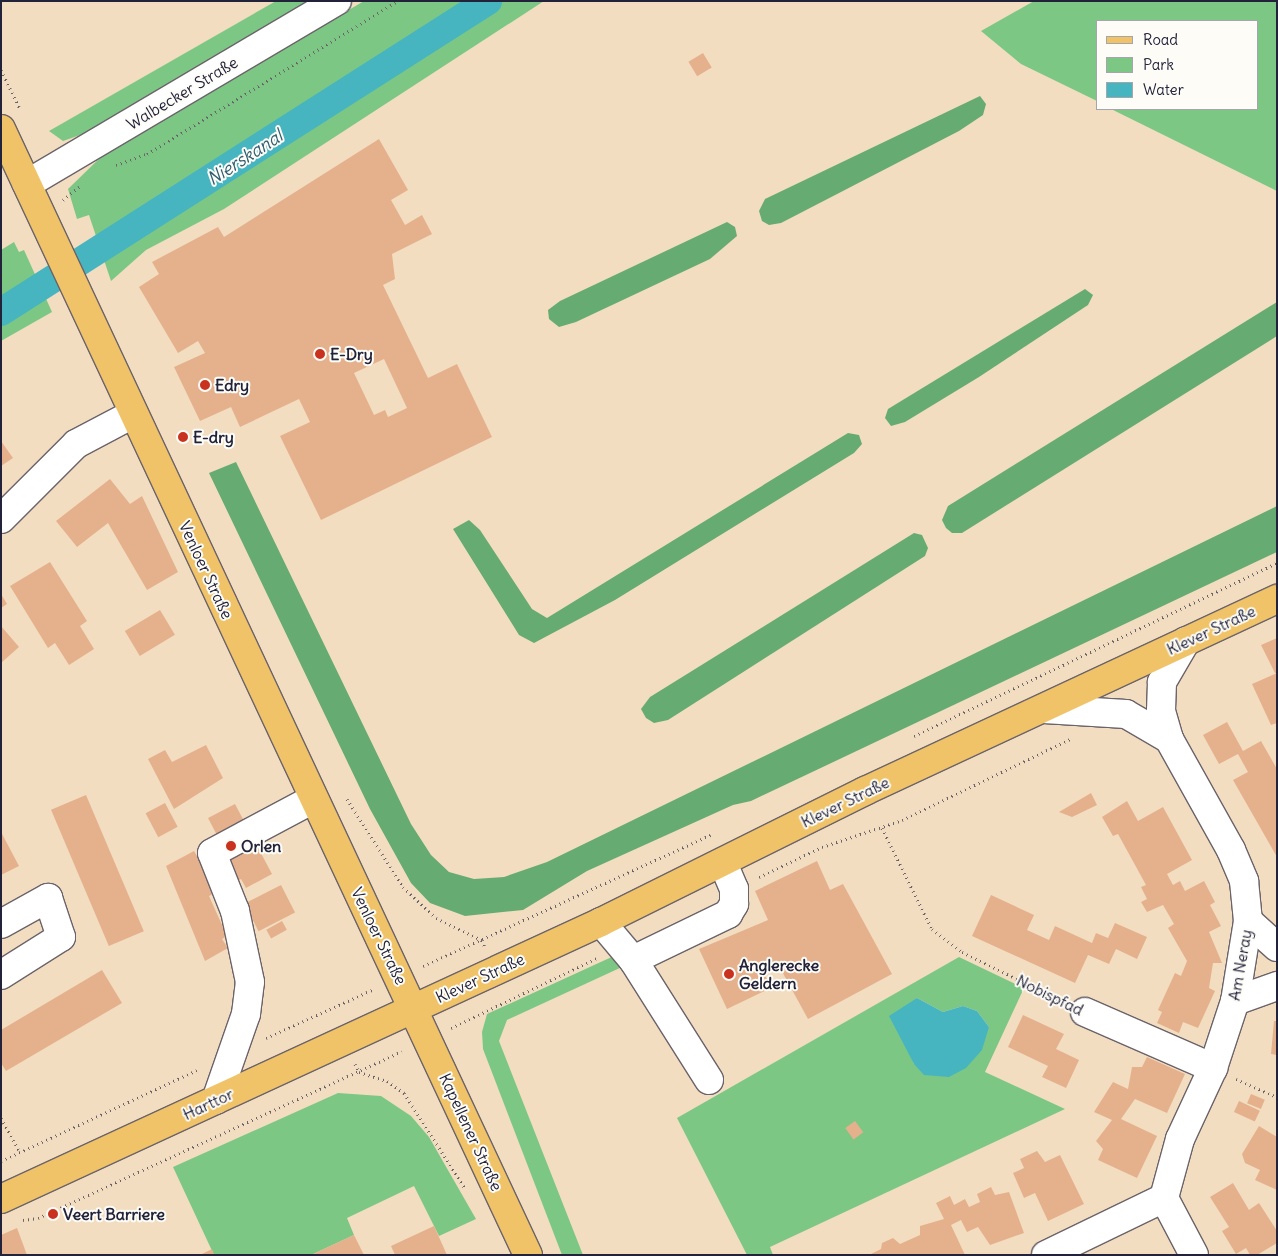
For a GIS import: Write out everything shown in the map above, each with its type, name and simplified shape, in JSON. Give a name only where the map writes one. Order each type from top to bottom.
[{"type":"main road","name":"Venloer Straße","points":[[1,129],[84,303],[133,414],[313,799],[414,1008]]},
{"type":"main road","name":"Klever Straße","points":[[414,1008],[601,922],[1044,708],[1277,599]]},
{"type":"main road","name":"Harttor","points":[[7,1210],[216,1100],[414,1008]]},
{"type":"main road","name":"Kapellener Straße","points":[[414,1008],[528,1255]]},
{"type":"street","name":"Walbecker Straße","points":[[27,184],[336,1]]},
{"type":"street","points":[[1,519],[76,444],[133,414]]},
{"type":"street","name":"Am Neray","points":[[1164,1198],[1180,1139],[1213,1068],[1234,1001],[1248,921],[1244,882],[1231,850],[1168,739],[1161,711],[1162,682],[1186,642]]},
{"type":"street","name":"Am Neray","points":[[1044,708],[1126,714],[1168,739]]},
{"type":"street","points":[[216,1100],[230,1055],[246,1014],[249,968],[212,853],[313,799]]},
{"type":"street","points":[[633,960],[728,914],[734,904],[734,889],[723,862]]},
{"type":"street","points":[[1,924],[48,898],[61,937],[1,975]]},
{"type":"street","points":[[1248,921],[1277,948]]},
{"type":"street","points":[[601,922],[633,960],[709,1080]]},
{"type":"street","points":[[1234,1001],[1277,986]]},
{"type":"street","name":"Nobispfad","points":[[1086,1012],[1213,1068]]},
{"type":"street","points":[[1046,1255],[1164,1198],[1194,1255]]},
{"type":"path","points":[[111,166],[147,154],[398,1]]},
{"type":"path","points":[[62,200],[82,184]]},
{"type":"path","name":"Nobispfad","points":[[1078,735],[882,828],[932,929],[962,952],[1086,1012]]},
{"type":"path","points":[[343,792],[403,887],[436,918],[482,940],[509,1001]]},
{"type":"path","points":[[1,1161],[328,1010],[358,1072]]},
{"type":"path","points":[[1213,1068],[1277,1097]]},
{"type":"path","points":[[7,1210],[38,1218],[358,1072],[387,1081],[404,1093],[467,1193]]},
{"type":"path","points":[[1,1118],[20,1152]]},
{"type":"green space","points":[[276,1],[311,1],[86,133],[63,141],[49,131]]},
{"type":"green space","points":[[364,1],[544,1],[224,209],[146,250],[111,281],[89,215],[77,219],[68,189],[104,154]]},
{"type":"green space","points":[[1034,1],[1277,1],[1277,191],[1113,110],[1258,110],[1258,20],[1096,20],[1096,101],[1021,64],[981,31]]},
{"type":"green space","points":[[980,96],[986,104],[983,115],[959,131],[781,223],[769,225],[762,221],[759,211],[765,199]]},
{"type":"green space","points":[[727,222],[735,227],[737,236],[710,259],[576,322],[559,327],[549,319],[548,310],[560,301]]},
{"type":"green space","points":[[14,242],[19,252],[24,250],[52,312],[1,341],[1,250]]},
{"type":"green space","points":[[1085,289],[1093,295],[1088,305],[979,377],[905,422],[891,426],[885,418],[888,409]]},
{"type":"green space","points":[[1277,302],[1277,336],[962,533],[952,533],[946,528],[942,520],[948,506]]},
{"type":"green space","points":[[848,433],[859,435],[862,444],[854,453],[615,600],[534,643],[519,635],[453,529],[469,520],[480,530],[532,609],[547,618]]},
{"type":"green space","points":[[236,462],[411,824],[431,855],[449,872],[474,879],[504,877],[547,862],[1277,506],[1277,552],[751,801],[733,805],[587,871],[523,910],[465,916],[430,903],[411,883],[370,809],[209,473]]},
{"type":"green space","points":[[914,533],[922,535],[928,548],[925,556],[668,720],[654,723],[646,718],[641,709],[650,697]]},
{"type":"green space","points":[[616,955],[622,967],[507,1020],[499,1041],[583,1255],[562,1255],[483,1049],[482,1032],[487,1014]]},
{"type":"green space","points":[[959,957],[1024,988],[985,1072],[1065,1109],[770,1247],[773,1255],[747,1255],[677,1118]],"holes":[[[917,998],[943,1012],[963,1006],[977,1011],[989,1027],[914,1064],[903,1036]]]},
{"type":"green space","points":[[338,1093],[381,1096],[411,1116],[429,1137],[476,1219],[439,1236],[414,1186],[347,1218],[354,1235],[311,1255],[214,1255],[173,1167]]},
{"type":"water","points":[[917,998],[943,1012],[963,1006],[977,1011],[989,1027],[982,1050],[966,1068],[949,1077],[924,1075],[914,1064],[889,1016]]},
{"type":"building","points":[[703,53],[712,68],[697,76],[688,62]]},
{"type":"building","points":[[379,139],[408,190],[391,200],[405,225],[422,215],[432,234],[392,254],[395,279],[383,285],[428,378],[457,364],[492,437],[321,520],[280,436],[310,422],[299,399],[240,427],[231,407],[200,421],[174,367],[205,353],[198,341],[178,353],[139,287],[159,274],[152,262],[218,227],[224,237]],"holes":[[[384,359],[407,408],[388,417],[385,410],[374,415],[354,373]]]},
{"type":"building","points":[[1,441],[13,458],[1,466]]},
{"type":"building","points":[[110,479],[130,504],[142,496],[178,572],[147,590],[108,523],[77,547],[56,521]]},
{"type":"building","points":[[50,562],[87,621],[80,626],[94,649],[69,665],[55,643],[48,648],[10,586]]},
{"type":"building","points":[[1,594],[7,604],[1,608]]},
{"type":"building","points":[[160,610],[175,635],[140,656],[125,631]]},
{"type":"building","points":[[1,626],[19,647],[1,663]]},
{"type":"building","points":[[1277,638],[1277,673],[1275,673],[1261,645]]},
{"type":"building","points":[[1277,673],[1277,723],[1271,725],[1252,684]]},
{"type":"building","points":[[1227,722],[1243,751],[1261,741],[1277,769],[1277,857],[1233,780],[1248,772],[1238,754],[1219,764],[1203,735]]},
{"type":"building","points":[[206,745],[223,778],[174,809],[148,759],[165,750],[172,762]]},
{"type":"building","points":[[1091,793],[1097,805],[1072,817],[1059,812]]},
{"type":"building","points":[[86,795],[144,931],[109,946],[51,810]]},
{"type":"building","points":[[1127,801],[1138,821],[1163,807],[1192,860],[1167,874],[1173,885],[1180,881],[1185,891],[1204,881],[1215,902],[1210,905],[1221,926],[1209,932],[1222,963],[1213,963],[1209,988],[1215,991],[1198,1028],[1183,1022],[1179,1033],[1157,1023],[1162,1012],[1158,1010],[1175,973],[1181,976],[1187,961],[1168,928],[1174,924],[1163,905],[1147,912],[1141,902],[1147,899],[1141,887],[1146,885],[1118,834],[1113,836],[1102,817]]},
{"type":"building","points":[[165,803],[178,827],[158,837],[146,813]]},
{"type":"building","points":[[235,804],[272,874],[246,888],[241,879],[209,896],[227,936],[222,939],[228,948],[205,961],[166,866],[194,851],[209,876],[232,864],[208,818]]},
{"type":"building","points":[[1,832],[19,866],[1,875]]},
{"type":"building","points":[[817,861],[830,890],[843,884],[892,974],[808,1019],[779,966],[764,973],[771,988],[727,1009],[699,949],[768,920],[755,891]]},
{"type":"building","points":[[281,885],[295,913],[259,931],[244,904]]},
{"type":"building","points":[[991,895],[1034,915],[1027,930],[1049,940],[1055,926],[1092,943],[1096,933],[1108,938],[1115,923],[1147,937],[1137,959],[1116,949],[1109,964],[1088,955],[1075,983],[972,936]]},
{"type":"building","points":[[282,921],[287,930],[271,938],[266,930]]},
{"type":"building","points":[[102,970],[122,1003],[6,1071],[1,1063],[1,1030]]},
{"type":"building","points":[[1023,1015],[1064,1034],[1056,1049],[1079,1060],[1066,1088],[1042,1077],[1048,1066],[1008,1047]]},
{"type":"building","points":[[1274,1021],[1277,1021],[1277,1055],[1271,1054]]},
{"type":"building","points":[[1147,1057],[1185,1074],[1167,1113],[1135,1099],[1121,1119],[1157,1136],[1137,1178],[1098,1160],[1103,1149],[1096,1141],[1112,1120],[1094,1112],[1113,1082],[1128,1089],[1132,1067],[1142,1067]]},
{"type":"building","points":[[1251,1094],[1265,1100],[1261,1109],[1247,1103]]},
{"type":"building","points":[[1239,1101],[1260,1111],[1255,1122],[1234,1112]]},
{"type":"building","points":[[855,1121],[863,1132],[854,1139],[845,1128]]},
{"type":"building","points":[[1259,1126],[1277,1137],[1277,1190],[1255,1180],[1260,1170],[1245,1163],[1242,1154]]},
{"type":"building","points":[[1037,1151],[1045,1162],[1060,1155],[1084,1204],[1048,1221],[1035,1193],[1024,1198],[1013,1173],[1024,1168],[1020,1159]]},
{"type":"building","points":[[1233,1183],[1249,1210],[1259,1203],[1277,1231],[1277,1243],[1257,1255],[1250,1255],[1246,1248],[1236,1254],[1222,1231],[1229,1227],[1210,1197]]},
{"type":"building","points":[[991,1187],[995,1195],[1009,1192],[1024,1233],[990,1245],[978,1227],[967,1232],[961,1220],[951,1225],[965,1255],[869,1255],[881,1249],[882,1243],[893,1238],[900,1244],[920,1235],[920,1226],[944,1219],[936,1203],[950,1196],[954,1205],[965,1199],[969,1207],[980,1202],[977,1194]]},
{"type":"building","points":[[434,1226],[447,1255],[395,1255],[391,1246]]},
{"type":"building","points":[[17,1228],[27,1255],[1,1255],[1,1235]]},
{"type":"building","points":[[354,1235],[364,1255],[311,1255]]},
{"type":"building","points":[[212,1249],[214,1255],[200,1255]]},
{"type":"waterway","name":"Nierskanal","points":[[1,312],[488,1]]},
{"type":"place","name":"E-Dry","points":[[320,354]]},
{"type":"place","name":"Edry","points":[[205,385]]},
{"type":"place","name":"E-dry","points":[[183,437]]},
{"type":"place","name":"Orlen","points":[[231,846]]},
{"type":"place","name":"Anglerecke Geldern","points":[[729,974]]},
{"type":"place","name":"Veert Barriere","points":[[53,1214]]}]
